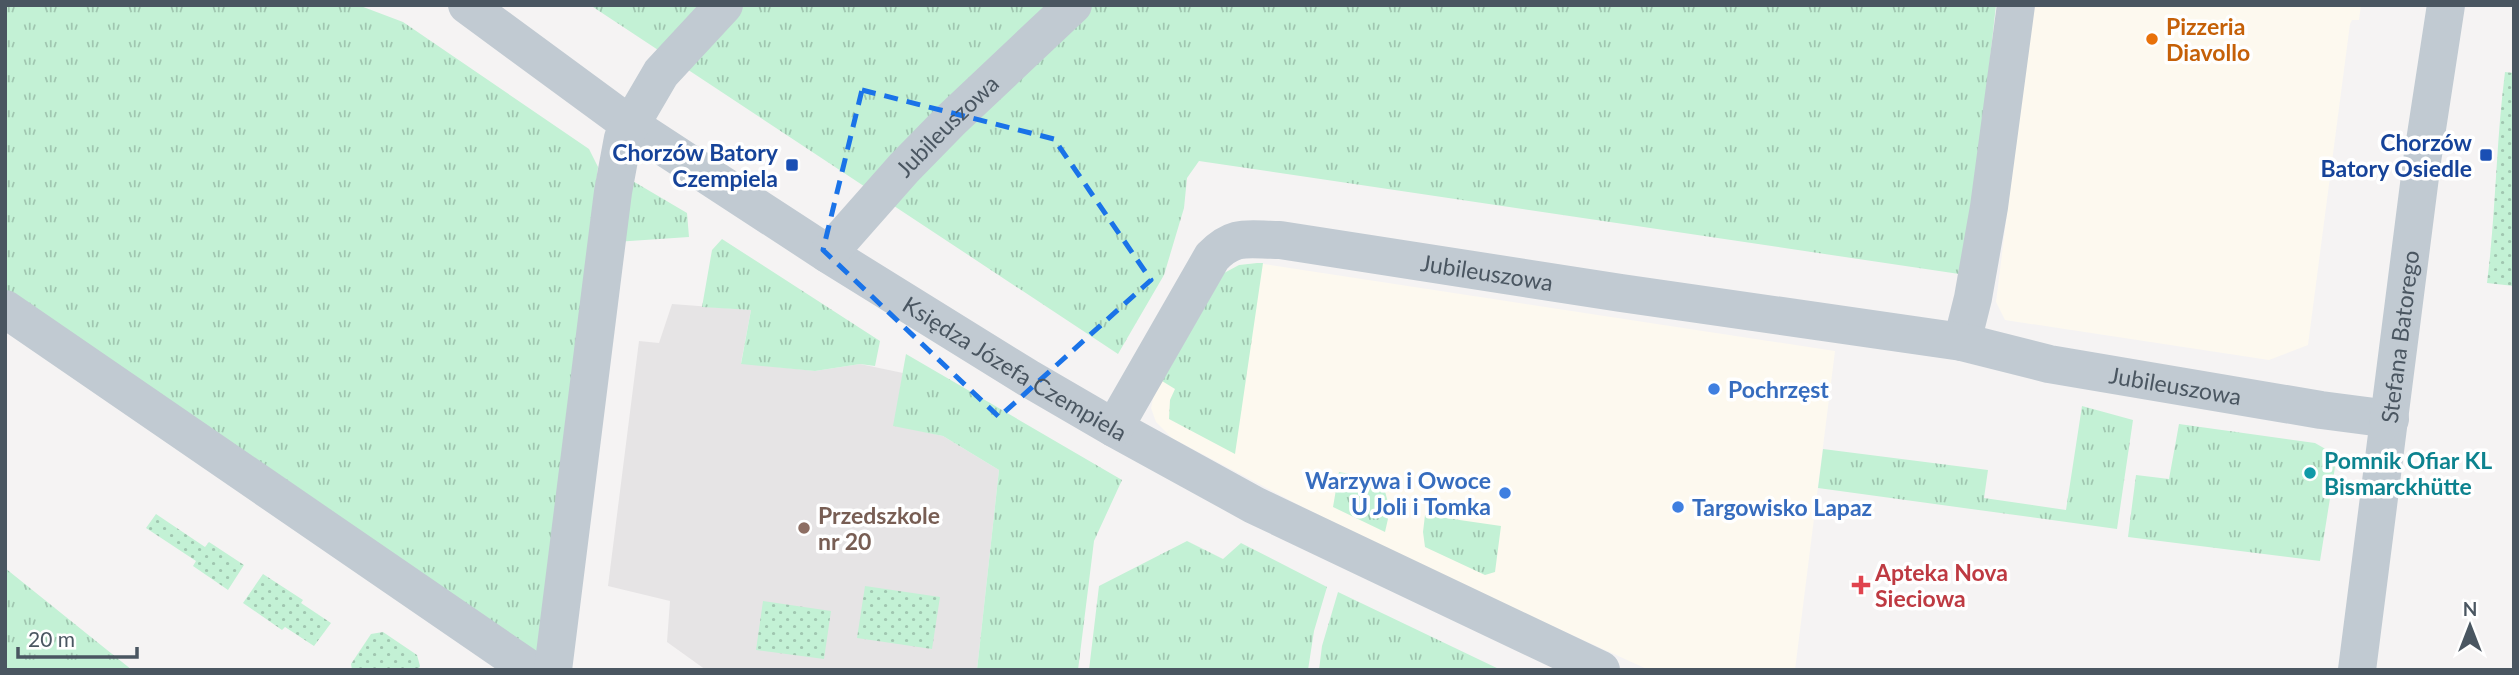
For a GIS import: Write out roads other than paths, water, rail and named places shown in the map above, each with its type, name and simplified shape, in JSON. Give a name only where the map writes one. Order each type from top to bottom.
[{"type":"street","name":"Księdza Józefa Czempiela","points":[[467,5],[629,124],[828,254],[1114,428],[1254,505],[1601,670]]},
{"type":"street","points":[[553,670],[613,192],[623,138],[661,73],[724,5]]},
{"type":"street","name":"Jubileuszowa","points":[[828,254],[904,168],[951,120],[1073,5]]},
{"type":"street","points":[[1962,342],[1973,298],[1989,207],[2016,5]]},
{"type":"street","name":"Stefana Batorego","points":[[2357,670],[2422,161],[2446,5]]},
{"type":"street","name":"Jubileuszowa","points":[[1114,428],[1212,257],[1225,244],[1238,240],[1280,240],[1962,342],[2049,364],[2390,419]]},
{"type":"street","points":[[5,309],[530,670]]},
{"type":"place","name":"Pizzeria Diavollo","points":[[2152,39]]},
{"type":"place","name":"Chorzów Batory Osiedle","points":[[2486,155]]},
{"type":"place","name":"Chorzów Batory Czempiela","points":[[792,165]]},
{"type":"place","name":"Pochrzęst","points":[[1714,389]]},
{"type":"place","name":"Pomnik Ofiar KL Bismarckhütte","points":[[2310,473]]},
{"type":"place","name":"Warzywa i Owoce U Joli i Tomka","points":[[1505,493]]},
{"type":"place","name":"Targowisko Lapaz","points":[[1678,507]]},
{"type":"place","name":"Przedszkole nr 20","points":[[804,528]]},
{"type":"place","name":"Apteka Nova Sieciowa","points":[[1861,585]]}]
